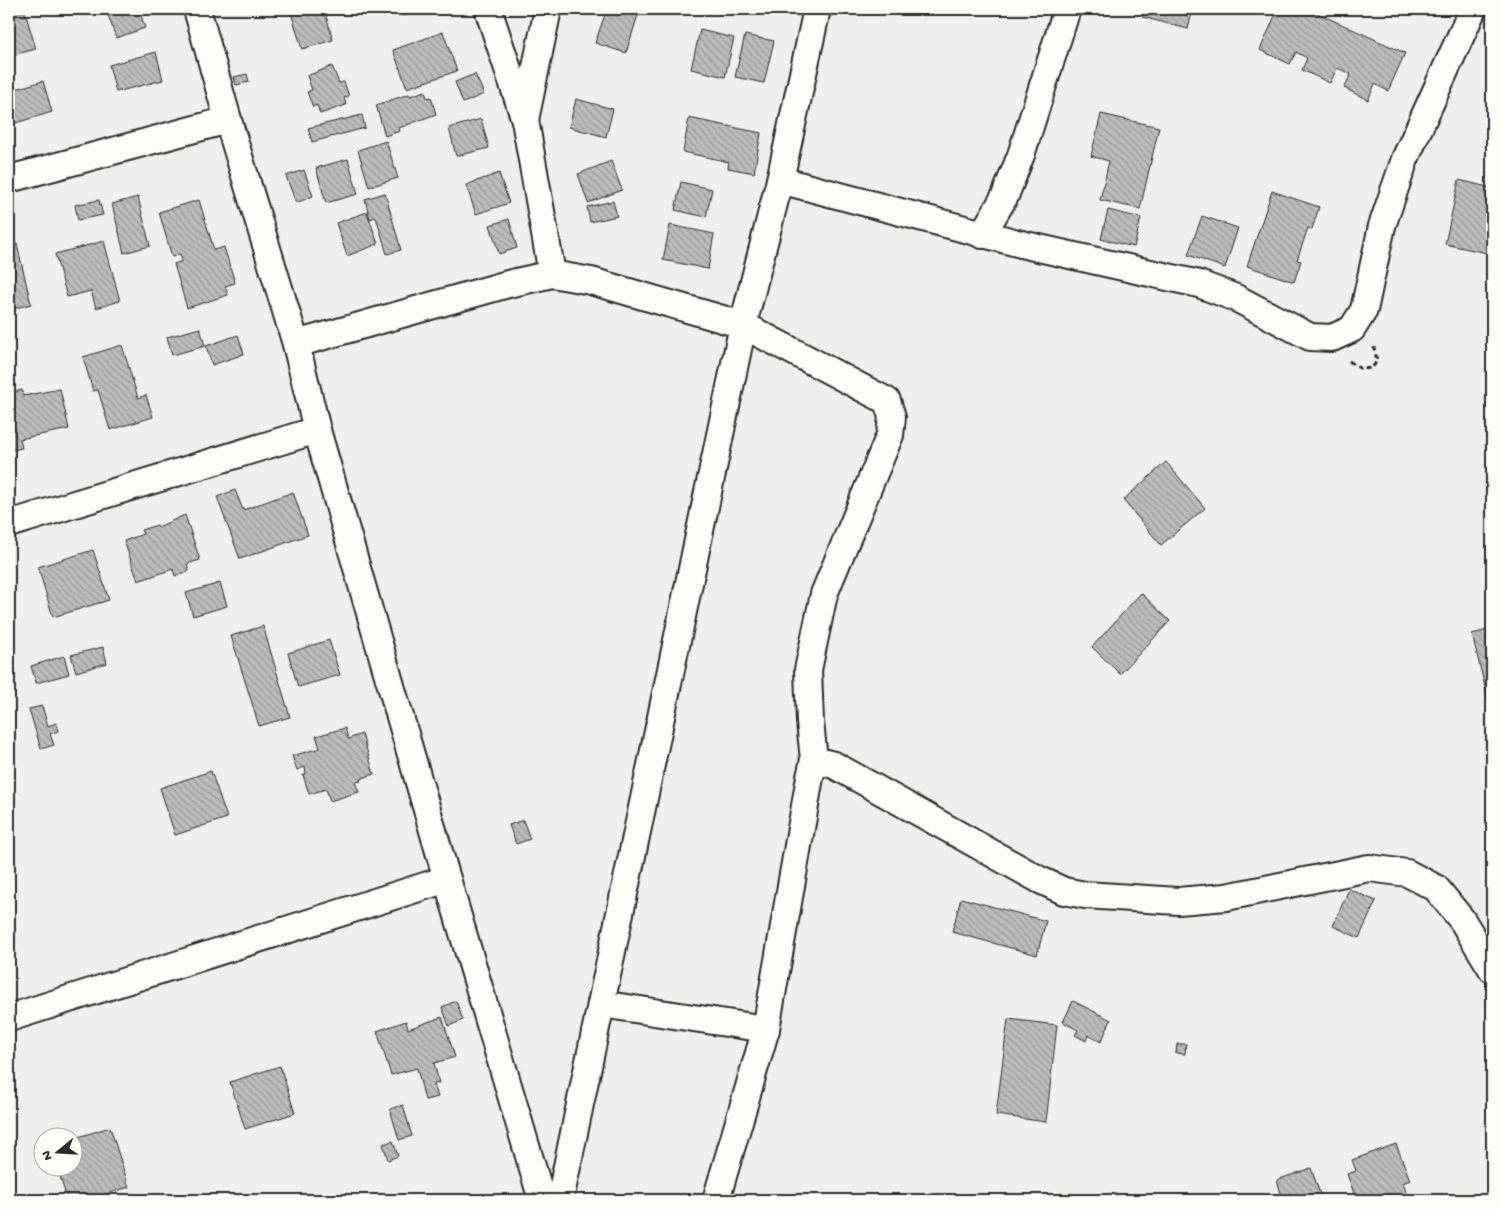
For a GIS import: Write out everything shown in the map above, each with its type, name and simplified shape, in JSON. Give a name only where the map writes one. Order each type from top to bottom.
[{"type":"street","points":[[197,9],[228,120],[296,344],[317,430],[447,879],[542,1200]]},
{"type":"street","points":[[488,9],[525,120],[552,274]]},
{"type":"street","points":[[525,120],[548,9]]},
{"type":"street","points":[[560,1200],[743,325],[780,180],[817,9]]},
{"type":"street","points":[[982,235],[1005,196],[1021,155],[1067,9]]},
{"type":"street","points":[[780,180],[982,235],[1199,284],[1236,298],[1310,337],[1332,338],[1352,329],[1364,310],[1382,226],[1405,159],[1473,9]]},
{"type":"street","points":[[9,179],[228,120]]},
{"type":"street","points":[[296,344],[508,284],[552,274],[591,281],[743,325],[887,401],[892,416],[890,435],[824,594],[808,670],[814,760],[766,1028],[716,1200]]},
{"type":"street","points":[[9,524],[317,430]]},
{"type":"street","points":[[814,760],[834,765],[1040,880],[1064,891],[1078,894],[1178,901],[1226,897],[1369,868],[1407,873],[1436,888],[1462,920],[1492,969]]},
{"type":"street","points":[[9,1018],[447,879]]},
{"type":"street","points":[[601,1004],[766,1028]]},
{"type":"building","points":[[9,9],[24,9],[36,49],[9,56]]},
{"type":"building","points":[[106,9],[139,9],[145,28],[116,38]]},
{"type":"building","points":[[290,9],[324,9],[333,40],[302,49]]},
{"type":"building","points":[[400,9],[428,9],[403,16]]},
{"type":"building","points":[[607,9],[619,9],[638,15],[626,53],[595,43]]},
{"type":"building","points":[[1145,9],[1193,9],[1188,29],[1142,17]]},
{"type":"building","points":[[1278,9],[1308,9],[1405,53],[1388,91],[1375,84],[1368,100],[1344,88],[1351,74],[1337,68],[1330,83],[1302,70],[1307,58],[1296,52],[1290,64],[1260,50]]},
{"type":"building","points":[[700,30],[734,38],[725,77],[691,69]]},
{"type":"building","points":[[443,32],[457,71],[407,88],[393,50]]},
{"type":"building","points":[[745,35],[774,41],[764,83],[735,77]]},
{"type":"building","points":[[156,52],[163,80],[116,92],[109,65]]},
{"type":"building","points":[[332,66],[339,83],[344,82],[349,96],[344,98],[346,105],[320,114],[317,105],[313,107],[307,92],[312,90],[307,76]]},
{"type":"building","points":[[247,74],[249,82],[236,85],[234,77]]},
{"type":"building","points":[[475,74],[484,94],[463,103],[455,82]]},
{"type":"building","points":[[43,81],[52,112],[9,125],[9,91]]},
{"type":"building","points":[[425,91],[427,98],[431,97],[436,114],[399,128],[400,131],[385,136],[376,105],[409,94],[410,96]]},
{"type":"building","points":[[576,99],[613,109],[606,137],[569,127]]},
{"type":"building","points":[[1101,114],[1159,127],[1140,209],[1100,200],[1109,161],[1091,156]]},
{"type":"building","points":[[362,115],[365,128],[312,142],[308,128]]},
{"type":"building","points":[[689,118],[761,133],[754,173],[728,168],[729,162],[683,152]]},
{"type":"building","points":[[481,119],[489,148],[456,156],[449,128]]},
{"type":"building","points":[[386,141],[398,178],[369,187],[358,150]]},
{"type":"building","points":[[348,159],[358,194],[326,203],[316,168]]},
{"type":"building","points":[[611,161],[622,190],[588,203],[578,174]]},
{"type":"building","points":[[304,170],[313,196],[296,203],[286,176]]},
{"type":"building","points":[[499,173],[509,203],[476,214],[466,185]]},
{"type":"building","points":[[1459,180],[1492,188],[1492,227],[1487,253],[1445,244]]},
{"type":"building","points":[[681,182],[712,189],[706,217],[675,210]]},
{"type":"building","points":[[1272,191],[1319,207],[1312,229],[1308,228],[1297,260],[1301,261],[1294,282],[1247,266]]},
{"type":"building","points":[[385,193],[401,250],[387,254],[376,217],[370,219],[365,199]]},
{"type":"building","points":[[138,197],[150,246],[124,253],[112,204]]},
{"type":"building","points":[[99,200],[103,215],[78,220],[75,205]]},
{"type":"building","points":[[199,200],[214,250],[224,247],[235,283],[225,286],[228,295],[187,308],[174,264],[182,261],[180,254],[172,257],[159,212]]},
{"type":"building","points":[[613,201],[617,216],[590,222],[587,207]]},
{"type":"building","points":[[1108,210],[1141,218],[1134,247],[1101,239]]},
{"type":"building","points":[[367,212],[378,244],[347,256],[336,223]]},
{"type":"building","points":[[1202,216],[1238,228],[1225,268],[1188,255]]},
{"type":"building","points":[[509,219],[517,248],[499,254],[490,225]]},
{"type":"building","points":[[670,225],[714,234],[708,269],[663,260]]},
{"type":"building","points":[[104,241],[120,301],[96,308],[91,291],[67,297],[55,254]]},
{"type":"building","points":[[17,244],[31,304],[9,310],[9,246]]},
{"type":"building","points":[[200,328],[205,346],[172,355],[167,337]]},
{"type":"building","points":[[238,335],[244,354],[212,365],[206,346]]},
{"type":"building","points":[[122,345],[138,398],[146,395],[153,417],[110,430],[98,390],[93,391],[83,357]]},
{"type":"building","points":[[60,389],[69,429],[20,439],[22,448],[9,451],[9,393],[22,390],[23,396]]},
{"type":"building","points":[[1166,462],[1205,508],[1161,545],[1123,500]]},
{"type":"building","points":[[235,490],[243,510],[293,492],[308,535],[240,559],[217,497]]},
{"type":"building","points":[[185,515],[200,560],[187,564],[189,571],[175,576],[173,569],[138,581],[124,541],[143,534],[141,530],[157,525],[158,527]]},
{"type":"building","points":[[93,550],[109,600],[53,617],[38,567]]},
{"type":"building","points":[[220,583],[227,606],[193,616],[186,593]]},
{"type":"building","points":[[1141,593],[1170,621],[1120,674],[1092,647]]},
{"type":"building","points":[[263,626],[290,717],[259,726],[231,636]]},
{"type":"building","points":[[1492,629],[1492,716],[1472,634]]},
{"type":"building","points":[[329,640],[340,675],[298,687],[288,653]]},
{"type":"building","points":[[103,647],[107,663],[76,672],[71,655]]},
{"type":"building","points":[[64,656],[69,674],[36,683],[31,666]]},
{"type":"building","points":[[42,706],[48,726],[56,723],[58,731],[50,734],[54,745],[41,749],[29,709]]},
{"type":"building","points":[[345,728],[348,739],[362,734],[374,774],[355,782],[359,792],[330,801],[326,789],[309,794],[303,775],[306,774],[305,767],[297,770],[292,756],[320,748],[316,736]]},
{"type":"building","points":[[211,771],[227,818],[175,835],[160,788]]},
{"type":"building","points":[[523,820],[530,839],[516,844],[509,825]]},
{"type":"building","points":[[1349,889],[1376,901],[1359,938],[1333,926]]},
{"type":"building","points":[[961,898],[1046,921],[1037,955],[952,932]]},
{"type":"building","points":[[456,1001],[463,1020],[449,1026],[442,1007]]},
{"type":"building","points":[[1073,1001],[1111,1020],[1101,1042],[1088,1035],[1086,1041],[1075,1035],[1078,1030],[1063,1022]]},
{"type":"building","points":[[442,1017],[455,1057],[434,1063],[439,1083],[434,1084],[438,1097],[425,1100],[417,1068],[391,1075],[377,1031],[406,1021],[408,1029]]},
{"type":"building","points":[[1008,1019],[1057,1025],[1046,1122],[996,1115]]},
{"type":"building","points":[[1177,1044],[1186,1044],[1185,1054],[1176,1053]]},
{"type":"building","points":[[280,1066],[295,1113],[245,1129],[230,1082]]},
{"type":"building","points":[[403,1105],[412,1136],[399,1140],[390,1109]]},
{"type":"building","points":[[110,1127],[129,1187],[87,1200],[67,1200],[60,1176],[82,1176],[82,1136]]},
{"type":"building","points":[[393,1141],[398,1156],[388,1160],[383,1144]]},
{"type":"building","points":[[1396,1144],[1410,1180],[1403,1183],[1409,1200],[1369,1200],[1367,1195],[1356,1199],[1347,1174],[1356,1171],[1352,1160]]},
{"type":"building","points":[[1311,1168],[1322,1200],[1283,1200],[1277,1180]]},
{"type":"building","points":[[1121,1196],[1153,1198],[1153,1200],[1121,1200]]}]
